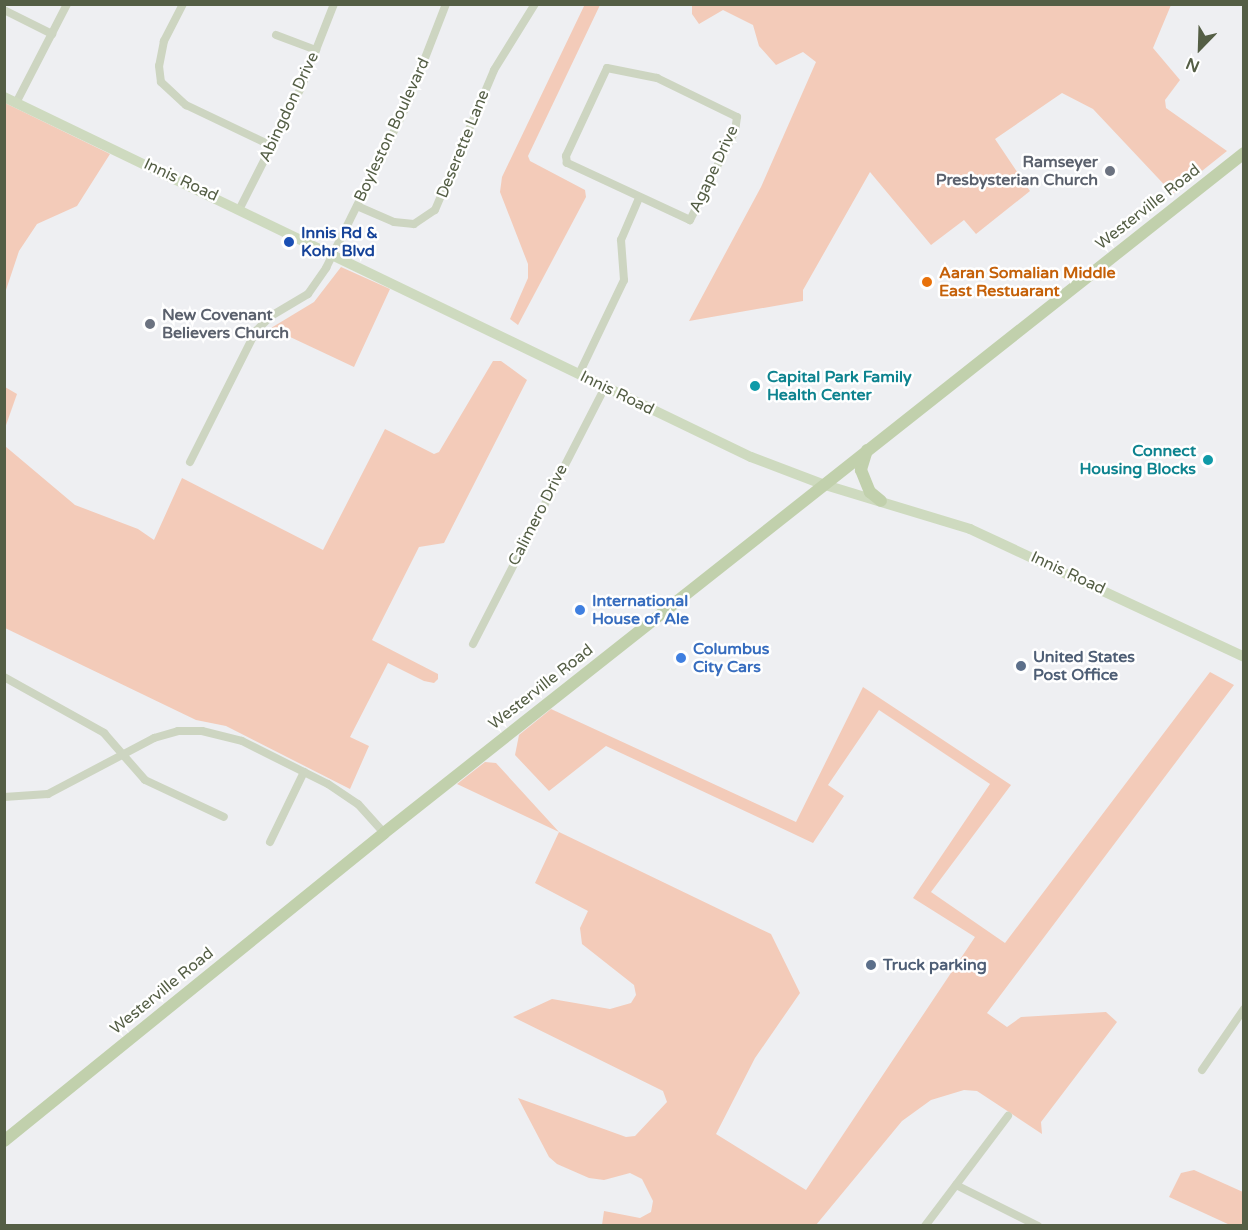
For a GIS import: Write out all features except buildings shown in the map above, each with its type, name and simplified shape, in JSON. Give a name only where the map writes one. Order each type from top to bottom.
[{"type":"main road","name":"Innis Road","points":[[4,97],[333,252],[751,458],[822,484],[970,529],[1244,657]]},
{"type":"main road","name":"Westerville Road","points":[[4,1141],[384,833],[822,484],[1244,153]]},
{"type":"main road","points":[[867,449],[861,470],[870,492],[881,501]]},
{"type":"street","points":[[16,103],[67,4]]},
{"type":"street","points":[[183,4],[164,42],[159,66],[161,82],[186,105],[272,146]]},
{"type":"street","name":"Abingdon Drive","points":[[240,208],[272,146],[316,50],[334,4]]},
{"type":"street","name":"Boyleston Boulevard","points":[[190,462],[256,331],[308,294],[333,252],[406,107],[446,4]]},
{"type":"street","name":"Deserette Lane","points":[[357,206],[394,222],[414,224],[435,210],[494,70],[535,4]]},
{"type":"street","points":[[4,10],[52,34]]},
{"type":"street","points":[[276,35],[316,50]]},
{"type":"street","name":"Agape Drive","points":[[607,68],[657,78],[733,114],[738,123],[690,220],[639,198],[567,164],[566,156],[607,68]]},
{"type":"street","points":[[579,374],[624,280],[621,240],[639,198]]},
{"type":"street","name":"Calimero Drive","points":[[473,644],[605,387]]},
{"type":"street","points":[[4,677],[104,733],[145,780],[224,817]]},
{"type":"street","points":[[4,797],[48,794],[85,778],[122,755],[177,731],[202,731],[242,741],[304,772],[358,804],[384,833]]},
{"type":"street","points":[[270,842],[304,772]]},
{"type":"street","points":[[1202,1070],[1244,1009]]},
{"type":"street","points":[[925,1226],[1008,1116]]},
{"type":"street","points":[[956,1185],[1038,1226]]},
{"type":"shaded area","points":[[585,4],[600,5],[528,156],[530,161],[585,190],[586,197],[518,325],[510,319],[528,278],[528,264],[500,192],[502,177]]},
{"type":"shaded area","points":[[692,5],[1171,5],[1153,48],[1180,80],[1165,100],[1166,108],[1227,151],[1173,194],[1093,109],[1062,93],[995,139],[1030,191],[976,234],[964,220],[931,245],[870,172],[803,290],[803,301],[689,321],[761,187],[816,62],[803,52],[776,65],[759,46],[753,25],[723,10],[699,24],[692,14]]},
{"type":"shaded area","points":[[5,103],[110,154],[77,206],[37,224],[19,251],[5,293]]},
{"type":"shaded area","points":[[341,267],[390,289],[354,367],[271,328],[314,302]]},
{"type":"shaded area","points":[[493,361],[501,361],[527,380],[444,543],[419,547],[372,640],[438,674],[438,679],[434,683],[424,681],[388,663],[350,737],[369,746],[350,789],[226,726],[196,720],[5,628],[5,446],[75,505],[138,529],[154,540],[182,478],[323,550],[385,429],[434,454],[439,452]]},
{"type":"shaded area","points":[[5,387],[17,394],[5,428]]},
{"type":"shaded area","points":[[1210,672],[1234,685],[987,1013],[1007,1027],[1021,1017],[1106,1012],[1117,1022],[1041,1122],[1042,1134],[977,1091],[964,1090],[931,1100],[902,1121],[816,1225],[602,1225],[604,1211],[640,1218],[651,1212],[653,1201],[642,1179],[630,1173],[604,1180],[589,1178],[557,1164],[549,1157],[518,1098],[626,1137],[635,1136],[667,1102],[663,1091],[513,1017],[552,999],[610,1009],[631,1003],[636,995],[634,985],[582,944],[580,928],[588,911],[535,883],[559,832],[771,934],[800,993],[755,1058],[716,1134],[806,1190],[975,937],[913,898],[990,784],[879,710],[828,785],[844,796],[813,843],[606,746],[549,791],[515,755],[519,735],[551,709],[796,822],[863,687],[1011,785],[931,892],[1005,943]]},
{"type":"shaded area","points":[[485,762],[496,763],[559,832],[457,784]]},
{"type":"shaded area","points":[[1194,1170],[1243,1192],[1243,1225],[1230,1225],[1169,1197],[1181,1173]]},
{"type":"place","name":"Ramseyer Presbysterian Church","points":[[1110,171]]},
{"type":"place","name":"Innis Rd & Kohr Blvd","points":[[289,242]]},
{"type":"place","name":"Aaran Somalian Middle East Restuarant","points":[[927,282]]},
{"type":"place","name":"New Covenant Believers Church","points":[[150,324]]},
{"type":"place","name":"Capital Park Family Health Center","points":[[755,386]]},
{"type":"place","name":"Connect Housing Blocks","points":[[1208,460]]},
{"type":"place","name":"International House of Ale","points":[[580,610]]},
{"type":"place","name":"Columbus City Cars","points":[[681,658]]},
{"type":"place","name":"United States Post Office","points":[[1021,666]]},
{"type":"place","name":"Truck parking","points":[[871,965]]}]
